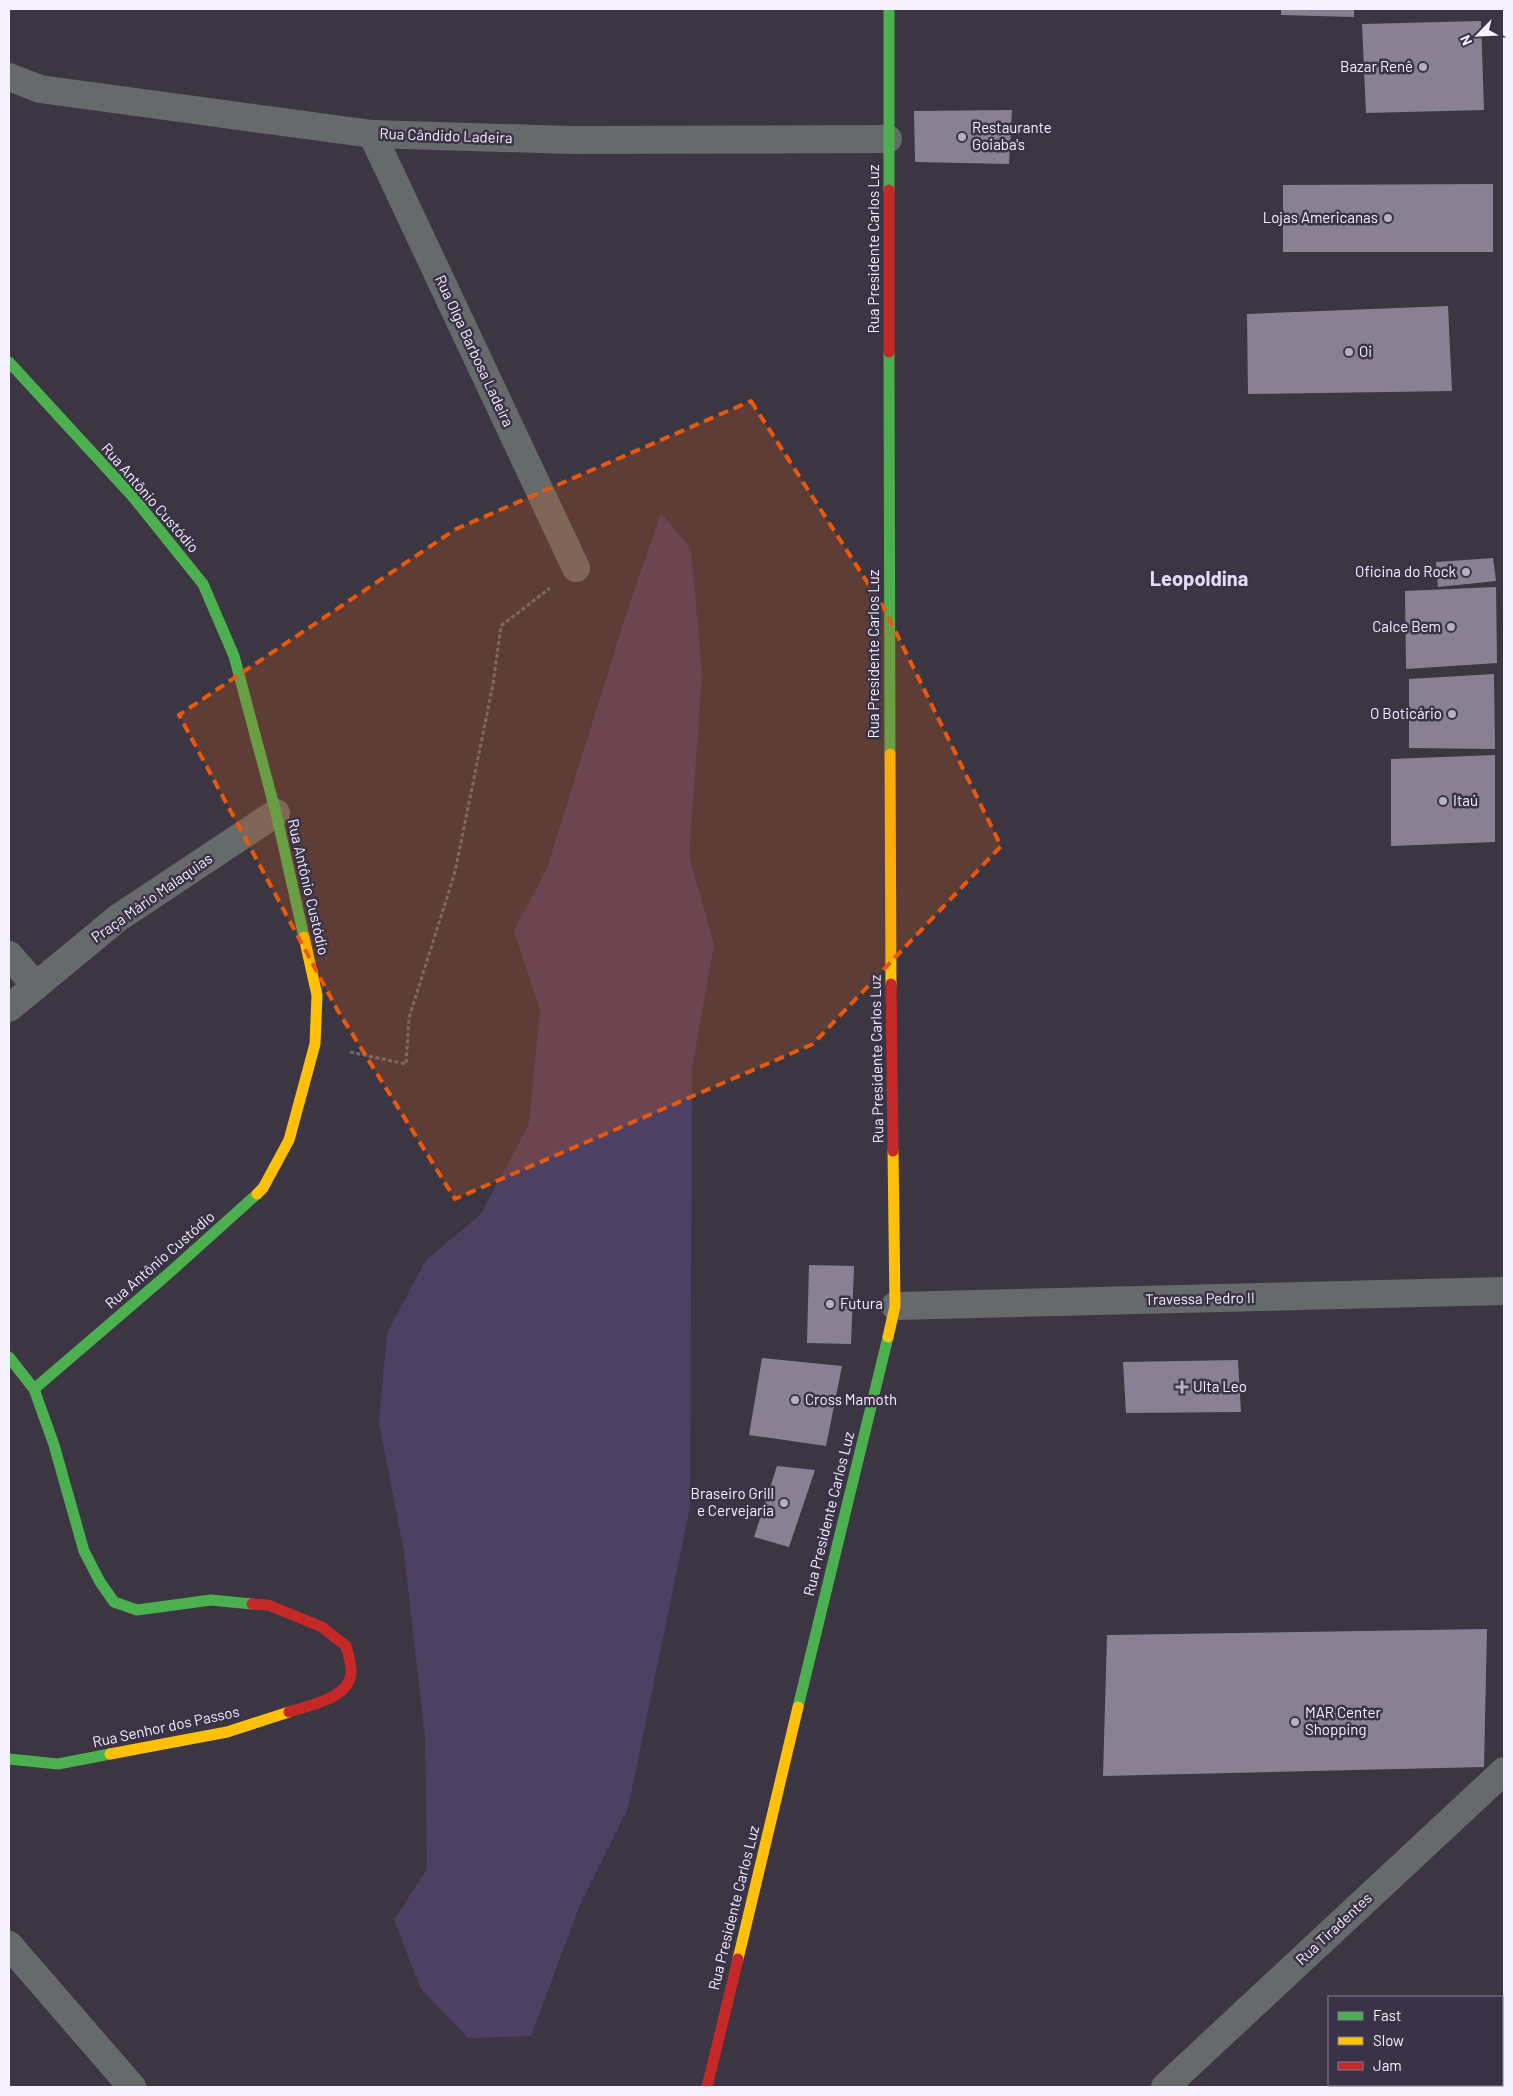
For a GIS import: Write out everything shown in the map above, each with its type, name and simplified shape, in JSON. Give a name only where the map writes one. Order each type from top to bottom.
[{"type":"street","name":"Rua Presidente Carlos Luz","points":[[708,2087],[895,1306],[890,860],[889,9]]},
{"type":"street","name":"Rua Cândido Ladeira","points":[[9,77],[40,88],[372,134],[571,140],[888,139]]},
{"type":"street","name":"Rua Olga Barbosa Ladeira","points":[[372,134],[576,568]]},
{"type":"street","name":"Rua Antônio Custódio","points":[[9,362],[133,497],[203,584],[234,656],[276,813],[317,994],[314,1044],[289,1140],[263,1188],[168,1274],[34,1389]]},
{"type":"street","name":"Praça Mário Malaquias","points":[[9,1008],[118,918],[276,813]]},
{"type":"street","points":[[9,956],[36,986]]},
{"type":"street","name":"Travessa Pedro II","points":[[895,1306],[1504,1291]]},
{"type":"street","name":"Rua Senhor dos Passos","points":[[9,1357],[34,1389],[54,1445],[84,1551],[100,1582],[114,1602],[137,1610],[212,1600],[268,1605],[322,1627],[346,1646],[350,1672],[346,1688],[330,1698],[227,1732],[58,1764],[9,1759]]},
{"type":"street","name":"Rua Tiradentes","points":[[1165,2087],[1504,1771]]},
{"type":"street","points":[[9,1945],[132,2087]]},
{"type":"path","points":[[314,1044],[406,1064],[409,1018],[455,872],[493,684],[501,626],[576,568]]},
{"type":"highlighted area","points":[[751,401],[885,610],[1001,846],[813,1044],[455,1199],[338,1011],[179,715],[456,529]]},
{"type":"shaded area","points":[[661,513],[691,549],[702,675],[689,856],[714,944],[692,1069],[690,1507],[628,1808],[579,1907],[531,2036],[468,2038],[421,1989],[394,1920],[427,1869],[425,1737],[404,1552],[379,1423],[387,1333],[426,1260],[480,1215],[529,1125],[540,1010],[514,931],[547,868],[625,618]]},
{"type":"building","points":[[1281,9],[1354,9],[1354,17],[1281,15]]},
{"type":"building","name":"Bazar Renê","points":[[1481,21],[1484,110],[1366,113],[1362,24]]},
{"type":"building","name":"Restaurante Goiaba's","points":[[1012,110],[1009,164],[915,162],[914,111]]},
{"type":"building","name":"Lojas Americanas","points":[[1493,184],[1493,252],[1283,252],[1283,185]]},
{"type":"building","name":"Oi","points":[[1448,306],[1452,391],[1248,394],[1247,314]]},
{"type":"building","name":"Oficina do Rock","points":[[1493,558],[1496,581],[1438,587],[1436,562]]},
{"type":"building","name":"Calce Bem","points":[[1496,587],[1497,663],[1406,669],[1405,591]]},
{"type":"building","name":"O Boticário","points":[[1494,674],[1495,749],[1409,748],[1409,679]]},
{"type":"building","name":"Itaú","points":[[1495,755],[1495,842],[1391,846],[1391,759]]},
{"type":"building","name":"Futura","points":[[809,1265],[854,1266],[851,1344],[807,1343]]},
{"type":"building","name":"Cross Mamoth","points":[[762,1358],[842,1366],[826,1446],[749,1435]]},
{"type":"building","name":"Ulta Leo","points":[[1238,1360],[1241,1412],[1126,1413],[1123,1362]]},
{"type":"building","name":"Braseiro Grill e Cervejaria","points":[[777,1466],[815,1470],[789,1547],[754,1537]]},
{"type":"building","name":"MAR Center Shopping","points":[[1487,1629],[1484,1767],[1103,1776],[1107,1635]]},
{"type":"traffic: fast","points":[[889,9],[889,190]]},
{"type":"traffic: fast","points":[[889,352],[890,754]]},
{"type":"traffic: fast","points":[[9,362],[133,497],[203,584],[234,656],[276,813],[304,937]]},
{"type":"traffic: fast","points":[[34,1389],[168,1274],[257,1194]]},
{"type":"traffic: fast","points":[[798,1707],[888,1337]]},
{"type":"traffic: fast","points":[[9,1357],[34,1389],[54,1445],[84,1551],[100,1582],[114,1602],[137,1610],[211,1600],[252,1604]]},
{"type":"traffic: fast","points":[[9,1759],[58,1764],[110,1754]]},
{"type":"traffic: slow","points":[[890,754],[891,984]]},
{"type":"traffic: slow","points":[[257,1194],[263,1188],[289,1140],[315,1044],[317,995],[304,937]]},
{"type":"traffic: slow","points":[[888,1337],[895,1306],[893,1151]]},
{"type":"traffic: slow","points":[[738,1959],[798,1707]]},
{"type":"traffic: slow","points":[[110,1754],[227,1732],[289,1712]]},
{"type":"traffic: jam","points":[[889,190],[889,352]]},
{"type":"traffic: jam","points":[[891,984],[893,1151]]},
{"type":"traffic: jam","points":[[252,1604],[268,1605],[322,1627],[346,1646],[351,1673],[349,1682],[343,1689],[327,1700],[289,1712]]},
{"type":"traffic: jam","points":[[707,2087],[738,1959]]},
{"type":"place","name":"Bazar Renê","points":[[1423,67]]},
{"type":"place","name":"Restaurante Goiaba's","points":[[962,137]]},
{"type":"place","name":"Lojas Americanas","points":[[1388,218]]},
{"type":"place","name":"Oi","points":[[1349,352]]},
{"type":"place","name":"Oficina do Rock","points":[[1466,572]]},
{"type":"place","name":"Calce Bem","points":[[1451,627]]},
{"type":"place","name":"O Boticário","points":[[1452,714]]},
{"type":"place","name":"Itaú","points":[[1443,801]]},
{"type":"place","name":"Futura","points":[[830,1304]]},
{"type":"place","name":"Ulta Leo","points":[[1182,1387]]},
{"type":"place","name":"Cross Mamoth","points":[[795,1400]]},
{"type":"place","name":"Braseiro Grill e Cervejaria","points":[[784,1503]]},
{"type":"place","name":"MAR Center Shopping","points":[[1295,1722]]},
{"type":"district","name":"Leopoldina","points":[[1199,579]]}]
